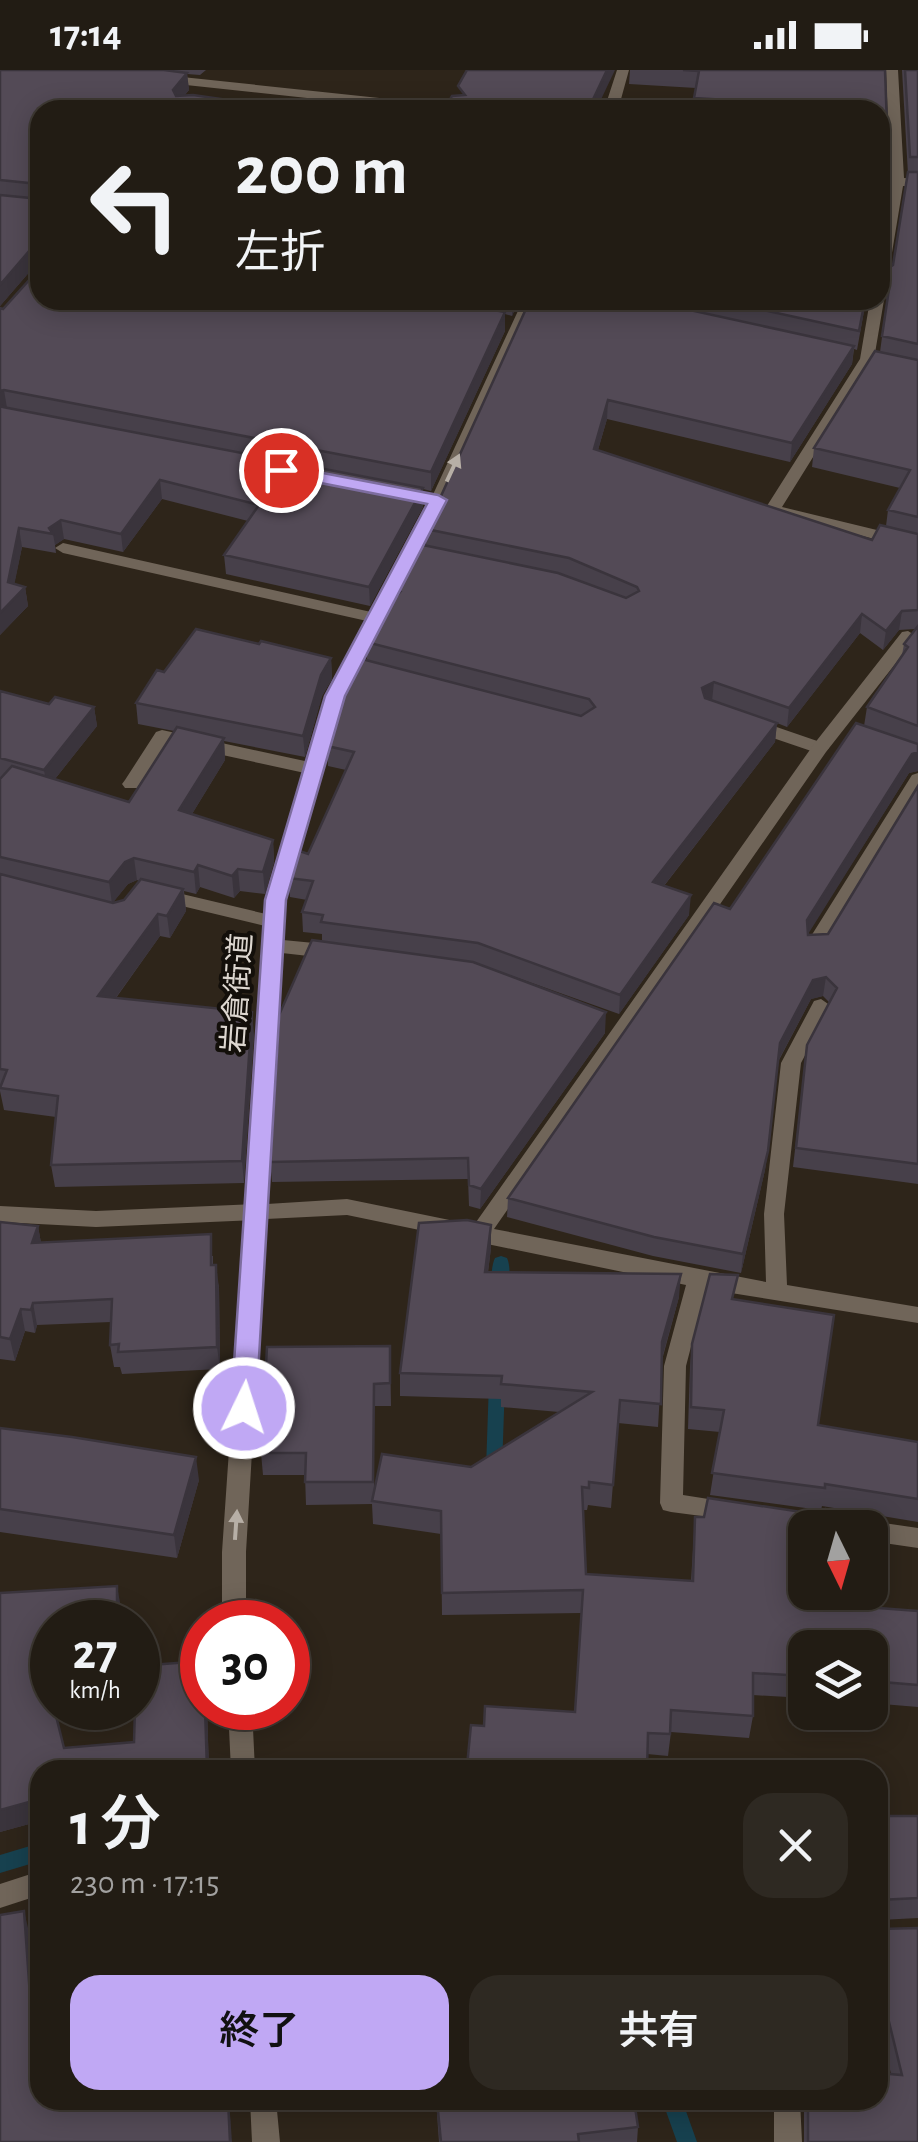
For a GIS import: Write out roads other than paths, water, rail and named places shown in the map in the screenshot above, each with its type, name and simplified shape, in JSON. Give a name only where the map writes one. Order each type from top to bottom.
[{"type":"street","points":[[195,97],[218,70]]},
{"type":"street","points":[[614,100],[623,70]]},
{"type":"street","points":[[890,223],[897,181],[892,70]]},
{"type":"street","points":[[140,76],[353,100]]},
{"type":"street","points":[[890,180],[918,184]]},
{"type":"street","name":"岩倉街道","points":[[234,1600],[276,900],[335,696],[361,668],[376,618],[420,554],[428,499],[508,323],[520,310]]},
{"type":"street","points":[[877,310],[875,360],[773,509],[918,545]]},
{"type":"street","points":[[848,354],[875,360]]},
{"type":"street","points":[[63,548],[376,618]]},
{"type":"street","points":[[478,1236],[612,1023],[820,748],[846,729],[915,632]]},
{"type":"street","points":[[729,716],[820,748]]},
{"type":"street","points":[[131,784],[162,736],[314,768]]},
{"type":"street","points":[[815,946],[918,779]]},
{"type":"street","points":[[138,890],[274,922]]},
{"type":"street","points":[[272,946],[362,955]]},
{"type":"street","points":[[777,1292],[774,1214],[791,1063],[821,1006]]},
{"type":"street","points":[[0,1214],[96,1219],[347,1207],[698,1279],[918,1314]]},
{"type":"street","points":[[698,1279],[675,1366],[672,1502],[788,1519]]},
{"type":"street","points":[[888,1534],[918,1538]]},
{"type":"street","points":[[241,1730],[243,1760]]},
{"type":"street","points":[[0,1896],[30,1887]]},
{"type":"street","points":[[264,2110],[266,2142]]},
{"type":"street","points":[[787,2110],[788,2142]]},
{"type":"waterway","points":[[500,1289],[501,1262]]},
{"type":"waterway","points":[[494,1469],[497,1382]]},
{"type":"waterway","points":[[0,1864],[30,1855]]},
{"type":"waterway","points":[[676,2110],[687,2142]]}]
